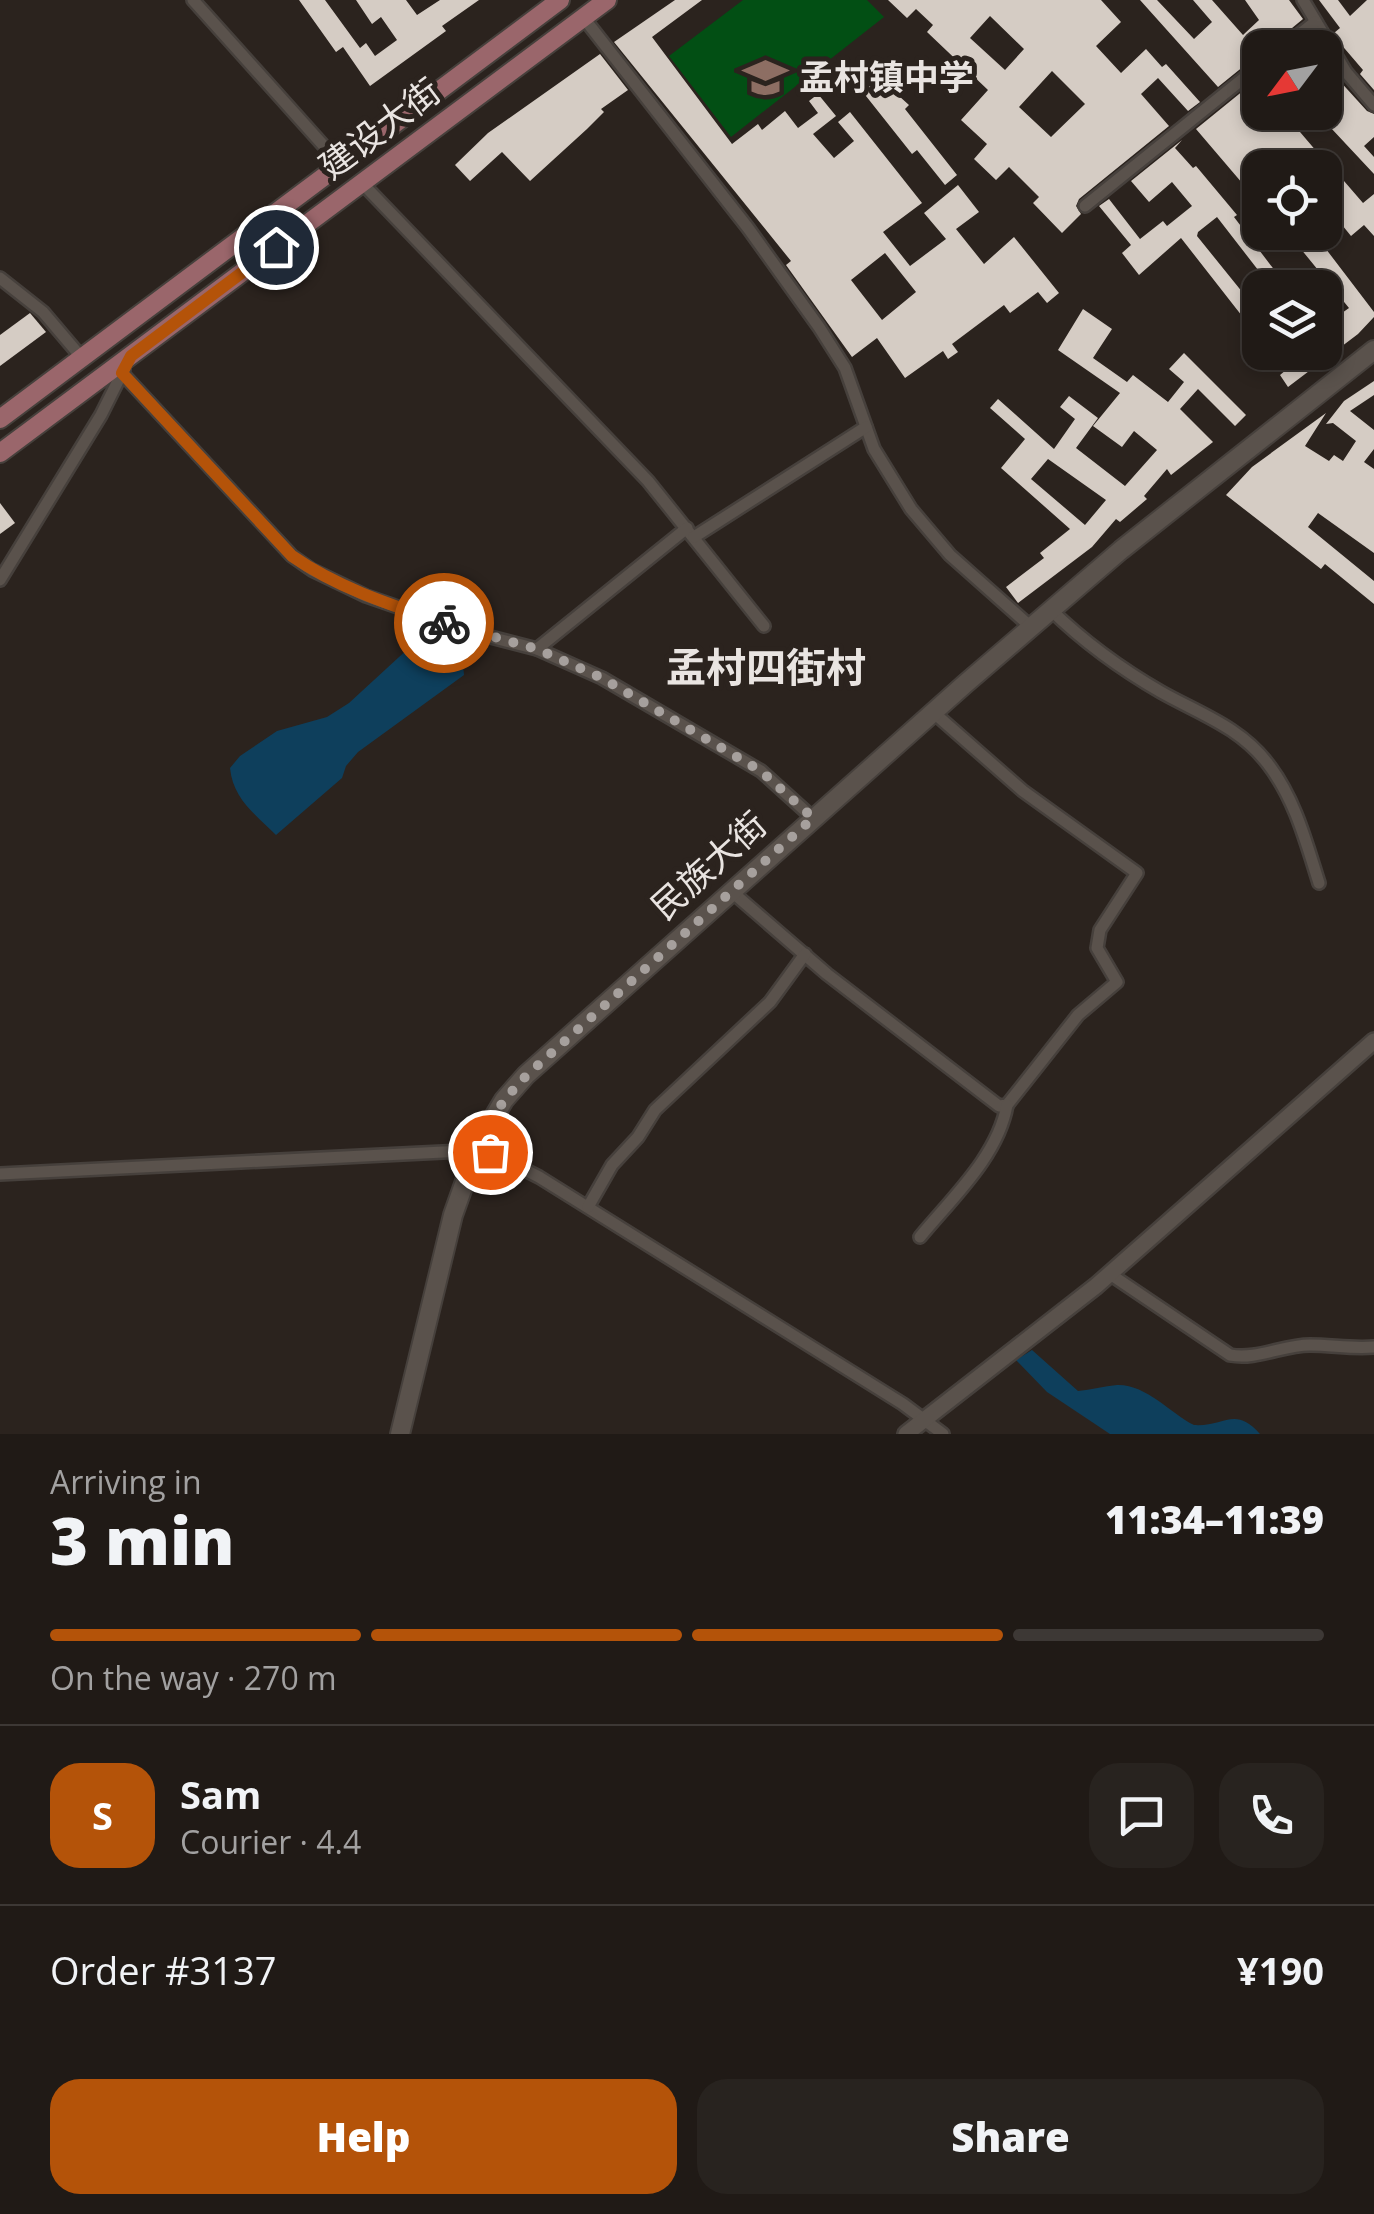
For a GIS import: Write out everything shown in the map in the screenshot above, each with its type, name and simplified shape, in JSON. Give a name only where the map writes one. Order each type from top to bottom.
[{"type":"main road","name":"建设大街","points":[[0,419],[560,0]]},
{"type":"main road","name":"建设大街","points":[[0,453],[606,0]]},
{"type":"main road","name":"民族大街","points":[[400,1434],[453,1215],[475,1151],[504,1100],[539,1062],[1051,610],[1302,404],[1374,350]]},
{"type":"street","points":[[193,0],[340,164]]},
{"type":"street","points":[[1303,0],[1346,72],[1374,105]]},
{"type":"street","points":[[584,17],[820,327],[845,368],[874,449],[930,532],[950,556],[1031,628]]},
{"type":"street","points":[[1305,30],[1315,22]]},
{"type":"street","points":[[1084,206],[1242,79]]},
{"type":"street","points":[[362,182],[648,481],[764,626]]},
{"type":"street","points":[[0,278],[43,312],[82,358]]},
{"type":"street","points":[[0,580],[102,416],[131,356]]},
{"type":"street","points":[[122,373],[292,556],[312,570],[383,602],[466,631],[537,649],[602,678],[761,771],[813,818]]},
{"type":"street","points":[[537,649],[690,533],[866,426]]},
{"type":"street","points":[[1051,610],[1138,678],[1232,728],[1250,744],[1284,788],[1319,883]]},
{"type":"street","points":[[920,1237],[995,1142],[1007,1105],[1078,1015],[1117,982],[1097,948],[1100,930],[1137,873],[1023,792],[933,712]]},
{"type":"street","points":[[731,891],[999,1106],[1007,1105]]},
{"type":"street","points":[[588,1207],[612,1165],[638,1137],[655,1110],[770,1002],[805,954]]},
{"type":"street","points":[[906,1434],[1110,1274],[1374,1041]]},
{"type":"street","points":[[0,1174],[490,1152],[588,1207],[943,1434]]},
{"type":"street","points":[[1110,1274],[1230,1355],[1242,1357],[1308,1345],[1374,1347]]},
{"type":"green space","points":[[743,0],[867,0],[884,17],[731,137],[669,56]]},
{"type":"water","points":[[419,642],[435,644],[456,654],[464,675],[358,752],[342,778],[276,835],[240,797],[230,768],[240,756],[277,731],[327,717],[349,703]]},
{"type":"water","points":[[1032,1350],[1078,1391],[1128,1386],[1148,1394],[1194,1425],[1236,1419],[1260,1434],[1110,1434],[1047,1392],[1016,1360]]},
{"type":"building","points":[[299,0],[325,0],[360,48],[366,43],[375,56],[397,40],[381,17],[372,24],[356,0],[406,0],[417,15],[440,0],[479,0],[442,26],[446,31],[370,86],[343,47],[336,52]]},
{"type":"building","points":[[675,0],[702,0],[652,37],[732,144],[758,124],[762,130],[785,111],[798,128],[818,113],[809,101],[818,94],[836,116],[813,134],[834,158],[854,141],[838,122],[850,112],[922,203],[883,232],[910,266],[946,239],[924,213],[958,185],[979,212],[956,229],[984,264],[1014,237],[1059,293],[1047,303],[1038,292],[1010,313],[1004,305],[952,344],[958,352],[948,359],[943,351],[905,378],[877,338],[852,357],[786,265],[791,261],[614,42]],"holes":[[[885,253],[916,292],[882,320],[851,280]]]},
{"type":"building","points":[[888,0],[1101,0],[1121,22],[1096,46],[1121,73],[1146,49],[1162,67],[1166,64],[1200,102],[1188,111],[1158,78],[1141,94],[1169,126],[1079,199],[1076,206],[1081,214],[1062,233],[1033,203],[1039,197],[1009,167],[996,180],[974,159],[987,144],[961,120],[988,90],[927,32],[933,25],[916,9],[907,18]],"holes":[[[990,16],[1024,49],[1005,70],[970,38]],[[1052,71],[1085,104],[1051,137],[1019,107]]]},
{"type":"building","points":[[1140,0],[1157,0],[1194,39],[1212,22],[1193,0],[1212,0],[1242,34],[1242,68],[1218,87]]},
{"type":"building","points":[[1245,0],[1289,0],[1303,19],[1290,30],[1248,30],[1259,20]]},
{"type":"building","points":[[1319,0],[1338,0],[1350,16],[1367,0],[1374,0],[1374,90],[1342,46],[1340,28]]},
{"type":"building","points":[[600,54],[628,90],[601,109],[604,112],[530,181],[502,152],[470,181],[455,165],[488,133]]},
{"type":"building","points":[[879,78],[909,105],[905,109],[957,175],[945,185],[917,150],[912,154],[862,91]]},
{"type":"building","points":[[1342,84],[1374,114],[1374,137],[1364,146],[1374,157],[1374,174],[1333,130],[1342,130]]},
{"type":"building","points":[[1242,92],[1242,130],[1298,130],[1315,150],[1242,150],[1242,183],[1196,129]]},
{"type":"building","points":[[1182,140],[1175,148],[1193,168],[1196,166],[1237,215],[1234,217],[1242,228],[1242,249],[1217,217],[1197,236],[1242,292],[1242,316],[1181,238],[1139,275],[1122,253],[1131,245],[1099,206],[1109,199],[1140,239],[1163,221],[1167,226],[1192,206],[1172,182],[1149,202],[1131,181]]},
{"type":"building","points":[[1342,179],[1363,203],[1374,194],[1374,236],[1364,225],[1351,236],[1342,225]]},
{"type":"building","points":[[1243,250],[1259,250],[1274,270],[1258,270]]},
{"type":"building","points":[[1302,250],[1327,250],[1342,270],[1318,270]]},
{"type":"building","points":[[1342,270],[1374,317],[1342,346],[1342,313],[1349,308],[1342,299]]},
{"type":"building","points":[[1083,309],[1112,329],[1093,358],[1127,382],[1133,375],[1168,402],[1184,382],[1169,369],[1184,353],[1246,415],[1235,426],[1198,389],[1180,409],[1213,442],[1171,475],[1167,469],[1144,496],[1147,499],[1120,522],[1116,519],[1092,547],[1018,603],[1006,587],[1044,558],[1040,553],[1070,529],[1001,468],[1025,439],[990,408],[998,399],[1054,449],[1075,419],[1060,407],[1069,396],[1098,418],[1076,448],[1125,486],[1157,450],[1134,431],[1122,447],[1093,426],[1120,393],[1058,350]],"holes":[[[1048,459],[1106,500],[1085,525],[1031,479]]]},
{"type":"building","points":[[30,313],[46,332],[0,366],[0,335]]},
{"type":"building","points":[[1286,370],[1310,370],[1288,387],[1280,375]]},
{"type":"building","points":[[1374,381],[1374,395],[1350,411],[1374,430],[1374,449],[1364,462],[1374,469],[1374,553],[1318,513],[1308,527],[1374,581],[1374,604],[1325,564],[1321,569],[1226,495],[1252,467],[1326,413],[1305,446],[1329,461],[1334,455],[1343,461],[1356,441],[1333,423],[1326,424],[1344,401]]},
{"type":"building","points":[[0,503],[15,523],[0,534]]},
{"type":"way so far","points":[[444,623],[537,649],[602,678],[761,771],[813,818],[526,1076],[504,1100],[478,1142],[475,1151],[490,1152]]},
{"type":"place","name":"孟村镇中学","points":[[766,78]]},
{"type":"district","name":"孟村四街村","points":[[766,668]]},
{"type":"route","points":[[276,247],[131,356],[122,373],[292,556],[366,596],[444,623]]}]
